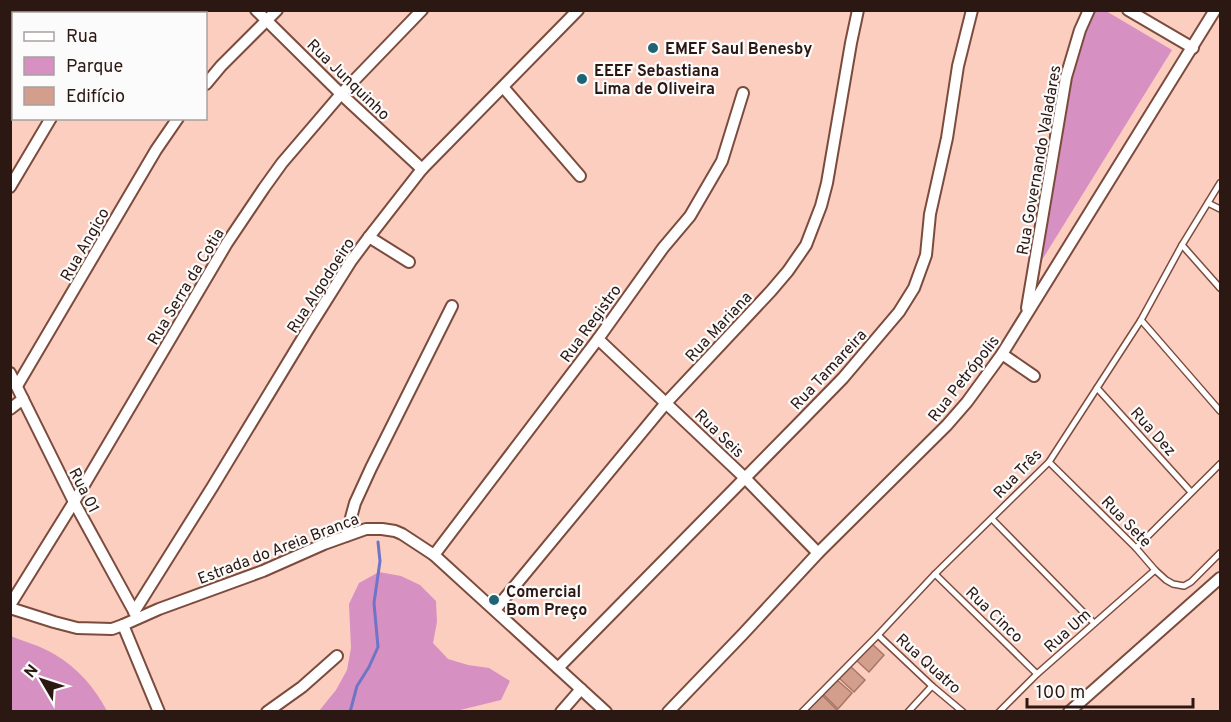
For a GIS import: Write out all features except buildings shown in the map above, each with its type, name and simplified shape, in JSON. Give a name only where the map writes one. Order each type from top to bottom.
[{"type":"street","name":"Rua Junquinho","points":[[256,10],[341,94],[422,169]]},
{"type":"street","points":[[207,83],[277,10]]},
{"type":"street","name":"Rua Serra da Cotia","points":[[10,606],[227,243],[282,163],[341,94],[422,10]]},
{"type":"street","name":"Rua Algodoeiro","points":[[136,615],[351,261],[422,169],[578,10]]},
{"type":"street","name":"Rua Mariana","points":[[495,610],[666,403],[777,284],[806,245],[827,183],[858,10]]},
{"type":"street","name":"Rua Tamareira","points":[[558,668],[843,378],[899,312],[914,288],[926,255],[930,214],[947,138],[958,66],[972,10]]},
{"type":"street","name":"Rua Governando Valadares","points":[[1025,318],[1066,77],[1080,30],[1089,10]]},
{"type":"street","points":[[1128,10],[1193,48]]},
{"type":"street","name":"Rua Petrópolis","points":[[668,711],[818,553],[968,402],[1025,318],[1215,10]]},
{"type":"street","points":[[503,87],[580,176]]},
{"type":"street","name":"Rua Registro","points":[[434,555],[598,339],[663,248],[690,216],[722,161],[743,93]]},
{"type":"street","points":[[10,187],[50,120]]},
{"type":"street","name":"Rua Angico","points":[[17,386],[156,150],[177,120]]},
{"type":"street","points":[[369,237],[409,262]]},
{"type":"street","points":[[346,536],[355,503],[371,468],[452,306]]},
{"type":"street","name":"Rua Seis","points":[[598,339],[745,478],[818,553]]},
{"type":"street","points":[[1002,354],[1034,376]]},
{"type":"street","name":"Rua 01","points":[[10,373],[74,502],[136,615]]},
{"type":"street","points":[[10,409],[23,399]]},
{"type":"street","name":"Estrada do Areia Branca","points":[[10,606],[77,628],[107,629],[123,625],[136,615],[263,571],[324,544],[366,529],[391,530],[402,534],[434,555],[606,711]]},
{"type":"street","points":[[1070,711],[1221,578]]},
{"type":"street","points":[[123,625],[159,711]]},
{"type":"street","points":[[267,711],[302,687],[337,656]]},
{"type":"street","points":[[561,711],[581,689]]},
{"type":"lane","name":"Rua Três","points":[[802,711],[935,574],[1049,462],[1141,320],[1182,245],[1221,183]]},
{"type":"lane","points":[[1208,203],[1221,209]]},
{"type":"lane","points":[[1182,245],[1221,288]]},
{"type":"lane","points":[[1141,320],[1221,411]]},
{"type":"lane","name":"Rua Dez","points":[[1097,388],[1191,492]]},
{"type":"lane","name":"Rua Sete","points":[[1049,462],[1136,548],[1155,570],[1173,584],[1184,586],[1191,582],[1221,553]]},
{"type":"lane","points":[[1136,548],[1221,464]]},
{"type":"lane","points":[[992,519],[1094,623]]},
{"type":"lane","name":"Rua Um","points":[[999,711],[1037,674],[1155,570]]},
{"type":"lane","name":"Rua Cinco","points":[[935,574],[1037,674]]},
{"type":"lane","name":"Rua Quatro","points":[[878,635],[932,686],[963,711]]},
{"type":"lane","points":[[908,711],[932,686]]},
{"type":"green space","points":[[1087,11],[1106,11],[1172,50],[1024,289],[1073,56]]},
{"type":"green space","points":[[379,572],[401,576],[420,585],[436,601],[437,622],[433,643],[448,659],[489,668],[510,681],[501,700],[456,711],[319,711],[336,690],[347,670],[351,648],[349,604],[359,583]]},
{"type":"green space","points":[[11,636],[49,651],[70,665],[91,686],[107,711],[11,711]]},
{"type":"waterway","points":[[350,712],[357,686],[378,647],[374,603],[380,561],[378,542]]},
{"type":"place","name":"EMEF Saul Benesby","points":[[653,48]]},
{"type":"place","name":"EEEF Sebastiana Lima de Oliveira","points":[[582,79]]},
{"type":"place","name":"Comercial Bom Preço","points":[[494,600]]}]
